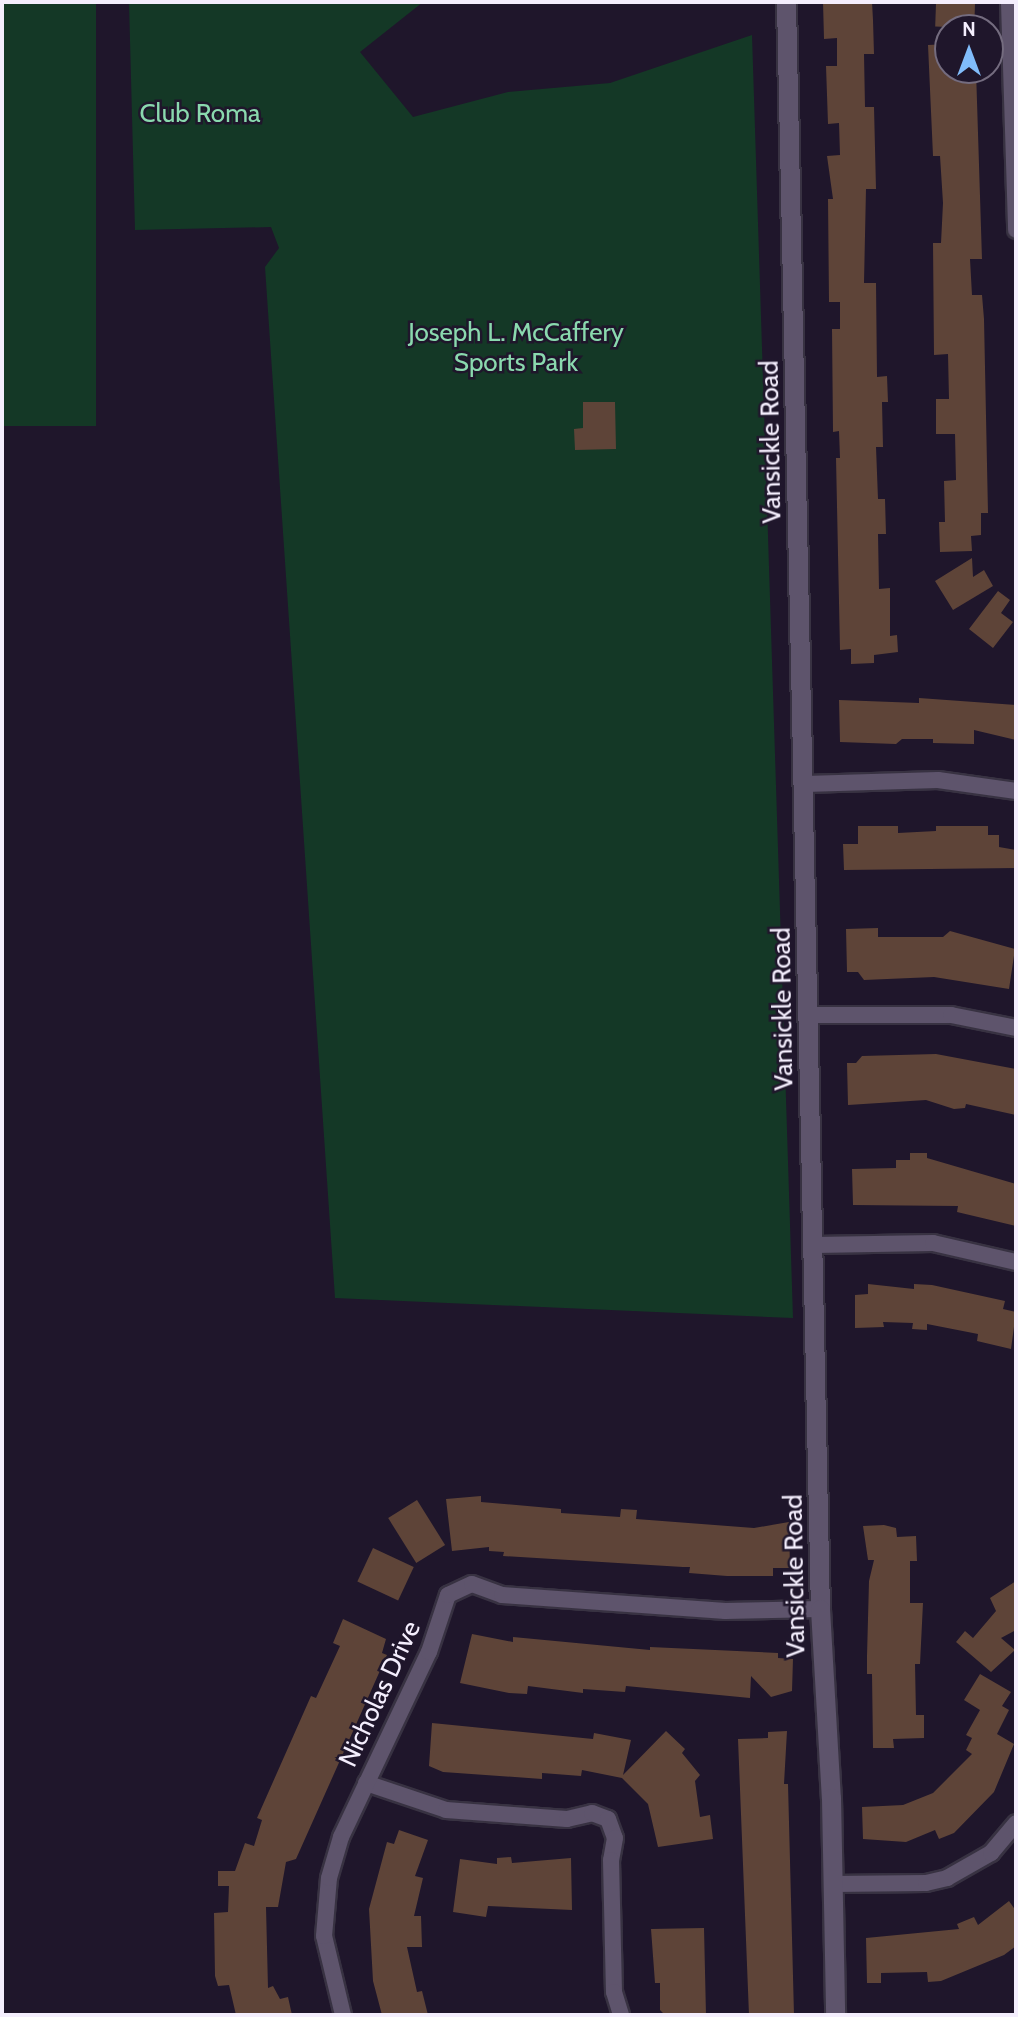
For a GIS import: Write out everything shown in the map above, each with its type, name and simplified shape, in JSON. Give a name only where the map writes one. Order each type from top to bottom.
[{"type":"street","name":"Vansickle Road","points":[[786,2],[815,1245],[820,1609],[834,1884],[835,2015]]},
{"type":"street","points":[[1009,2],[1016,230]]},
{"type":"street","points":[[805,784],[938,780],[1016,791]]},
{"type":"street","points":[[808,1015],[951,1014],[1016,1028]]},
{"type":"street","points":[[815,1245],[933,1244],[1016,1262]]},
{"type":"street","name":"Nicholas Drive","points":[[343,2015],[325,1944],[324,1903],[341,1837],[429,1652],[444,1601],[459,1588],[472,1584],[502,1595],[724,1611],[820,1609]]},
{"type":"street","points":[[366,1783],[446,1810],[567,1819],[592,1813],[608,1819],[615,1838],[611,1860],[614,1992],[621,2015]]},
{"type":"street","points":[[834,1884],[926,1883],[947,1878],[991,1853],[1016,1823]]},
{"type":"green space","points":[[2,2],[96,2],[96,426],[2,426]]},
{"type":"green space","name":"Joseph L. McCaffery Sports Park","points":[[129,2],[423,2],[360,52],[413,117],[508,92],[610,83],[752,35],[793,1318],[335,1298],[265,267],[279,248],[271,227],[135,230]]},
{"type":"building","points":[[823,2],[872,2],[874,54],[864,54],[865,107],[874,107],[876,189],[866,189],[864,283],[876,283],[877,377],[887,376],[888,402],[882,402],[883,447],[876,447],[878,499],[885,499],[886,534],[878,534],[879,589],[890,588],[890,636],[897,635],[898,652],[874,655],[874,663],[851,664],[851,649],[840,650],[836,458],[840,458],[839,431],[833,432],[832,329],[840,329],[840,302],[829,302],[828,199],[833,199],[827,156],[840,155],[839,123],[828,124],[826,66],[837,66],[837,38],[824,39]]},
{"type":"building","points":[[936,3],[975,4],[975,14],[936,14]]},
{"type":"building","points":[[928,45],[934,45],[934,84],[976,84],[982,259],[970,259],[972,295],[982,295],[984,319],[988,513],[981,513],[981,535],[971,536],[972,551],[940,552],[939,522],[945,522],[944,481],[956,480],[955,434],[936,434],[936,399],[949,399],[948,354],[934,355],[933,243],[941,243],[943,203],[940,156],[933,156]]},
{"type":"building","points":[[583,402],[615,402],[616,449],[575,450],[574,429],[583,428]]},
{"type":"building","points":[[972,558],[973,577],[984,570],[993,586],[953,610],[935,581]]},
{"type":"building","points":[[998,591],[1010,600],[1001,613],[1013,622],[993,648],[969,629]]},
{"type":"building","points":[[919,698],[1016,705],[1016,740],[974,730],[974,744],[933,743],[933,739],[902,739],[896,744],[840,742],[839,700],[919,703]]},
{"type":"building","points":[[858,826],[898,826],[898,833],[936,831],[936,826],[988,826],[988,835],[999,835],[999,847],[1016,850],[1016,868],[844,870],[843,844],[858,844]]},
{"type":"building","points":[[878,928],[878,937],[943,937],[950,931],[1015,949],[1009,989],[934,977],[864,980],[858,972],[847,972],[846,929]]},
{"type":"building","points":[[936,1054],[1016,1069],[1016,1115],[966,1104],[965,1108],[954,1109],[926,1100],[848,1105],[847,1063],[856,1063],[862,1056]]},
{"type":"building","points":[[910,1153],[927,1153],[927,1158],[1016,1184],[1016,1226],[957,1212],[958,1206],[853,1205],[852,1169],[896,1168],[896,1160],[910,1160]]},
{"type":"building","points":[[868,1284],[914,1289],[914,1284],[932,1285],[1005,1301],[1003,1309],[1016,1312],[1011,1349],[977,1341],[978,1334],[927,1324],[927,1330],[912,1329],[913,1323],[883,1322],[884,1327],[855,1328],[855,1295],[868,1294]]},
{"type":"building","points":[[481,1496],[481,1502],[561,1509],[561,1513],[620,1517],[621,1509],[637,1510],[636,1519],[754,1528],[789,1522],[790,1568],[773,1568],[773,1576],[727,1576],[689,1573],[690,1567],[503,1556],[504,1552],[489,1551],[489,1547],[452,1551],[446,1499]]},
{"type":"building","points":[[417,1500],[445,1545],[416,1563],[388,1518]]},
{"type":"building","points":[[884,1525],[896,1528],[897,1537],[916,1536],[917,1561],[910,1561],[910,1603],[923,1603],[920,1664],[915,1664],[916,1715],[924,1715],[924,1738],[893,1739],[894,1748],[873,1748],[872,1674],[867,1674],[867,1656],[869,1581],[874,1560],[868,1560],[863,1526]]},
{"type":"building","points":[[373,1548],[414,1567],[398,1601],[357,1582]]},
{"type":"building","points":[[1016,1581],[1016,1630],[1001,1638],[1015,1650],[991,1672],[956,1642],[965,1631],[973,1638],[996,1611],[990,1598]]},
{"type":"building","points":[[343,1619],[386,1639],[382,1653],[387,1655],[296,1859],[286,1862],[278,1907],[266,1907],[268,1988],[273,1986],[280,1999],[288,1997],[292,2015],[236,2015],[229,1985],[218,1986],[215,1976],[214,1913],[228,1912],[229,1886],[218,1886],[218,1871],[235,1871],[245,1843],[254,1846],[262,1820],[257,1818],[311,1696],[316,1698],[340,1646],[333,1643]]},
{"type":"building","points":[[472,1634],[513,1642],[513,1637],[650,1650],[650,1647],[778,1653],[778,1658],[793,1659],[792,1691],[771,1697],[751,1676],[750,1698],[626,1686],[625,1692],[583,1689],[583,1693],[528,1686],[527,1694],[509,1693],[460,1683]]},
{"type":"building","points":[[980,1674],[1011,1692],[1002,1706],[1009,1710],[997,1734],[1014,1744],[994,1792],[954,1833],[939,1839],[935,1830],[906,1842],[863,1839],[862,1807],[903,1805],[933,1793],[972,1754],[966,1750],[972,1738],[966,1735],[980,1710],[964,1700]]},
{"type":"building","points":[[432,1723],[593,1739],[594,1733],[631,1740],[623,1775],[666,1731],[685,1749],[682,1753],[700,1775],[695,1781],[700,1817],[710,1815],[713,1839],[658,1847],[648,1804],[622,1778],[582,1770],[581,1776],[542,1773],[542,1779],[443,1772],[429,1766]]},
{"type":"building","points":[[787,1731],[784,1784],[788,1784],[794,2015],[749,2015],[738,1739],[768,1738],[768,1732]]},
{"type":"building","points":[[399,1830],[428,1840],[415,1876],[423,1878],[414,1916],[421,1916],[422,1947],[407,1947],[417,1992],[422,1991],[428,2015],[382,2015],[373,1981],[369,1909],[387,1842],[394,1844]]},
{"type":"building","points":[[511,1857],[512,1863],[571,1858],[572,1910],[488,1906],[486,1917],[453,1912],[460,1859],[497,1864],[497,1858]]},
{"type":"building","points":[[1009,1901],[1016,1911],[1016,1946],[1004,1955],[941,1981],[928,1982],[927,1972],[881,1973],[881,1983],[867,1983],[866,1938],[959,1929],[957,1924],[974,1917],[978,1925]]},
{"type":"building","points":[[704,1928],[706,2015],[665,2015],[660,2010],[660,1983],[655,1983],[651,1929]]},
{"type":"park label","name":"Club Roma","points":[[200,114]]}]
